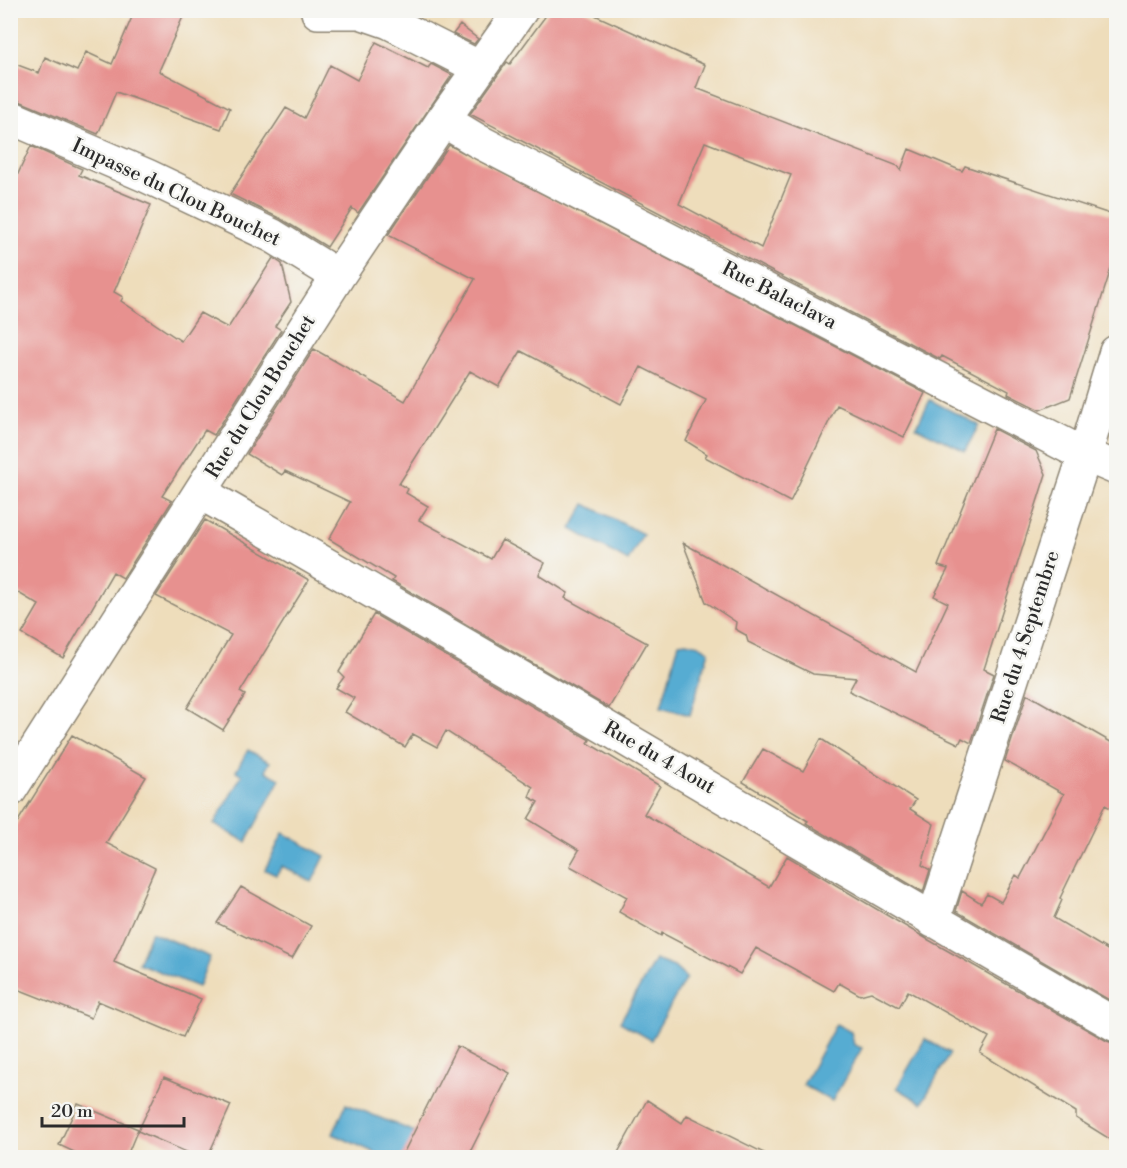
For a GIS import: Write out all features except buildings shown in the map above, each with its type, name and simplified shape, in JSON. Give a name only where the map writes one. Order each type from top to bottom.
[{"type":"street","name":"Rue du Clou Bouchet","points":[[10,790],[338,276],[443,120],[521,10]]},
{"type":"street","points":[[318,12],[360,12],[389,22],[480,68]]},
{"type":"street","name":"Impasse du Clou Bouchet","points":[[10,117],[147,176],[273,236],[338,276]]},
{"type":"street","name":"Rue Balaclava","points":[[443,120],[478,141],[1085,455],[1116,468]]},
{"type":"street","name":"Rue du 4 Septembre","points":[[933,921],[1085,455],[1116,352]]},
{"type":"street","name":"Rue du 4 Aout","points":[[201,493],[645,750],[933,921],[1116,1025]]},
{"type":"water","points":[[930,400],[979,425],[965,451],[916,427]]},
{"type":"water","points":[[585,504],[643,534],[628,561],[571,529]]},
{"type":"water","points":[[679,643],[699,645],[709,651],[690,715],[661,707]]},
{"type":"water","points":[[248,750],[270,762],[265,771],[280,779],[246,842],[214,824],[242,775],[236,771]]},
{"type":"water","points":[[283,833],[325,856],[312,882],[282,866],[276,875],[265,870]]},
{"type":"water","points":[[151,932],[210,957],[198,987],[138,963]]},
{"type":"water","points":[[655,960],[674,967],[686,978],[651,1040],[620,1022]]},
{"type":"water","points":[[836,1024],[851,1032],[854,1045],[862,1048],[832,1101],[803,1085]]},
{"type":"water","points":[[925,1039],[950,1053],[922,1103],[897,1088]]},
{"type":"water","points":[[346,1104],[422,1135],[412,1157],[387,1158],[333,1134]]}]
